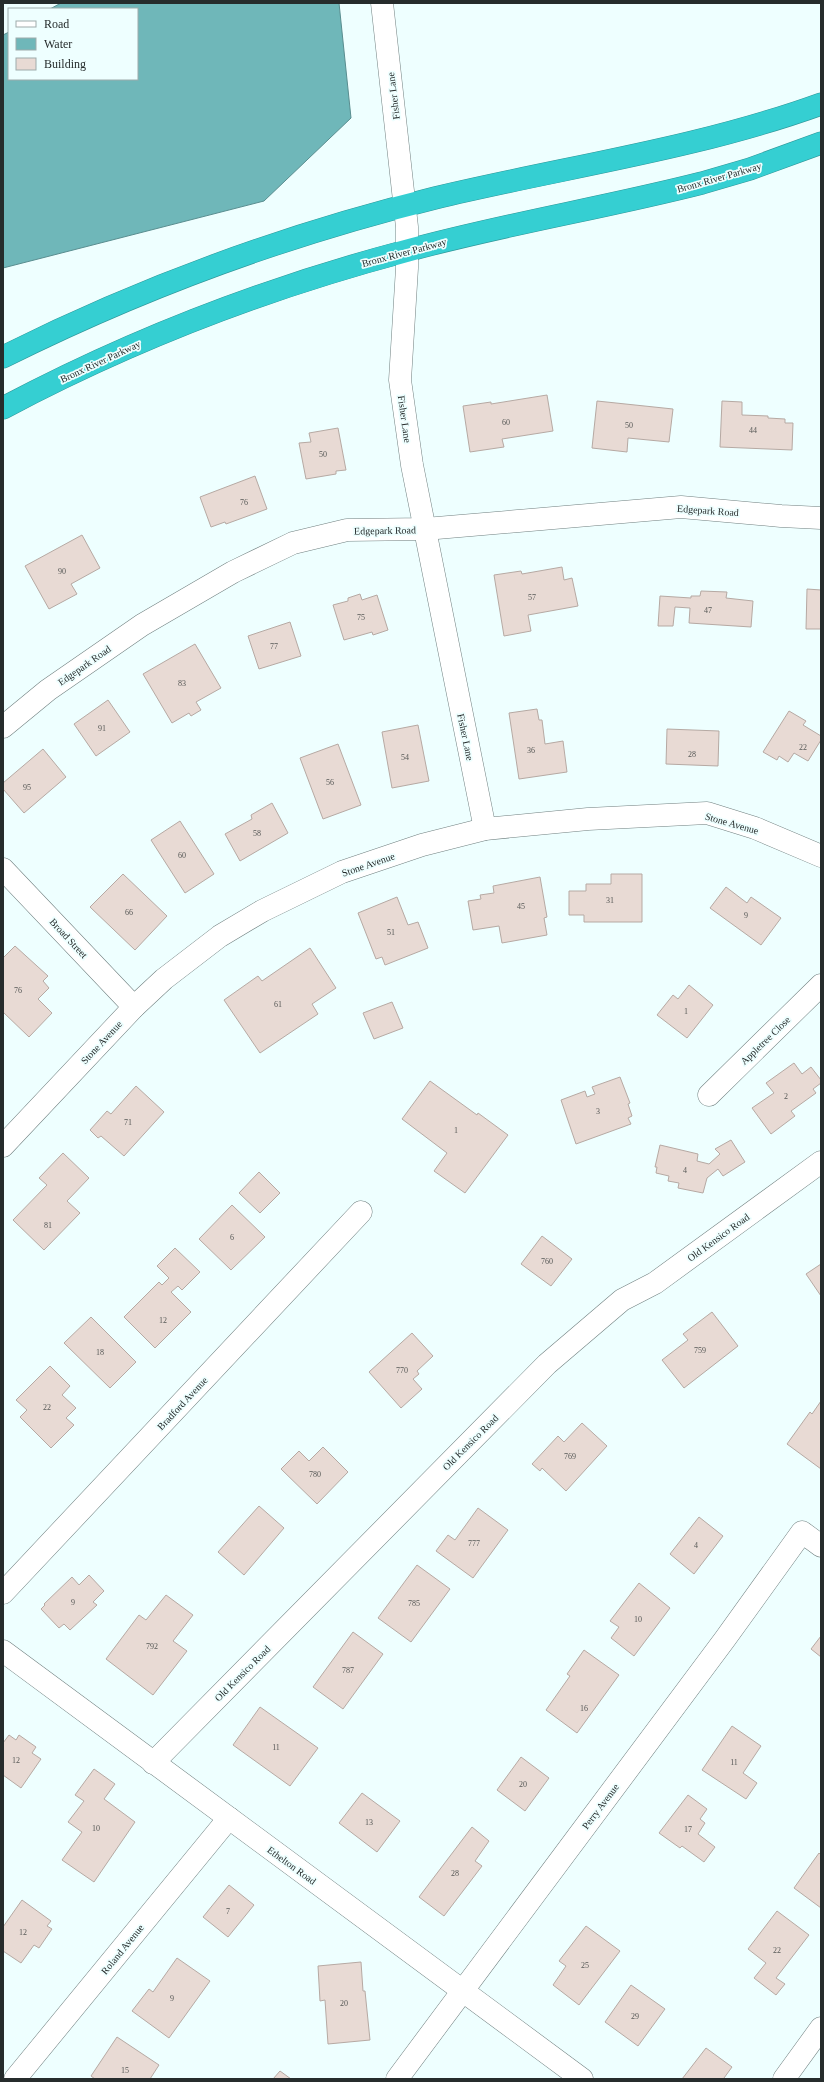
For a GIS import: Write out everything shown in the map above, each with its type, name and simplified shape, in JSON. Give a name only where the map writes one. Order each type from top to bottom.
[{"type":"highway","points":[[3,357],[118,303],[210,266],[306,233],[406,206],[739,130],[821,104]]},
{"type":"highway","name":"Bronx River Parkway","points":[[3,408],[118,352],[212,313],[298,283],[407,250],[695,185],[750,169],[821,143]]},
{"type":"street","name":"Fisher Lane","points":[[382,3],[406,206],[407,250],[400,380],[410,458],[485,829]]},
{"type":"street","name":"Edgepark Road","points":[[3,727],[48,690],[142,625],[234,572],[292,543],[347,530],[425,529],[681,507],[780,516],[821,518]]},
{"type":"street","name":"Stone Avenue","points":[[3,1146],[134,1007],[164,979],[220,936],[292,895],[357,867],[422,845],[485,829],[588,819],[707,813],[755,828],[821,856]]},
{"type":"street","name":"Broad Street","points":[[3,869],[134,1007]]},
{"type":"street","name":"Appletree Close","points":[[709,1095],[821,985]]},
{"type":"street","name":"Old Kensico Road","points":[[154,1763],[547,1364],[622,1300],[655,1283],[821,1162]]},
{"type":"street","name":"Bradford Avenue","points":[[3,1593],[361,1212]]},
{"type":"street","name":"Perry Avenue","points":[[397,2079],[725,1639],[802,1532],[821,1546]]},
{"type":"street","name":"Ethelton Road","points":[[3,1651],[582,2079]]},
{"type":"street","name":"Roland Avenue","points":[[15,2079],[228,1818]]},
{"type":"street","points":[[784,2079],[821,2028]]},
{"type":"water","points":[[61,3],[339,3],[351,118],[264,201],[3,268],[3,35],[8,32],[8,80],[138,80],[138,8],[52,8]]},
{"type":"building","points":[[547,395],[553,431],[502,439],[504,447],[470,452],[463,406],[491,402],[491,404]]},
{"type":"building","points":[[597,401],[673,409],[669,442],[628,438],[627,452],[592,448]]},
{"type":"building","points":[[722,401],[742,402],[742,415],[768,416],[768,418],[785,419],[785,423],[793,423],[792,450],[720,447]]},
{"type":"building","points":[[338,428],[346,470],[336,471],[336,474],[306,479],[299,443],[311,442],[309,433]]},
{"type":"building","points":[[255,476],[267,509],[226,524],[225,522],[211,527],[200,497]]},
{"type":"building","points":[[82,535],[100,568],[71,584],[77,594],[49,609],[25,566]]},
{"type":"building","points":[[562,567],[564,580],[572,578],[578,606],[528,615],[531,631],[504,636],[494,575],[521,571],[522,574]]},
{"type":"building","points":[[807,589],[821,590],[821,629],[806,629]]},
{"type":"building","points":[[701,591],[727,592],[726,598],[753,601],[751,627],[689,623],[690,608],[675,607],[673,626],[658,626],[660,596],[691,598],[691,596],[700,596]]},
{"type":"building","points":[[360,594],[362,600],[377,595],[388,630],[373,635],[372,632],[344,640],[333,605],[348,601],[348,598]]},
{"type":"building","points":[[290,622],[301,656],[259,669],[248,636]]},
{"type":"building","points":[[195,644],[221,688],[196,702],[201,710],[191,716],[189,713],[172,723],[143,674]]},
{"type":"building","points":[[108,700],[130,732],[96,756],[74,724]]},
{"type":"building","points":[[537,709],[539,720],[542,720],[545,744],[563,741],[567,772],[519,779],[509,713]]},
{"type":"building","points":[[789,711],[806,721],[803,725],[821,736],[821,740],[808,761],[794,753],[788,762],[779,756],[777,760],[763,752]]},
{"type":"building","points":[[418,725],[429,781],[392,788],[382,732]]},
{"type":"building","points":[[667,729],[719,731],[718,766],[666,764]]},
{"type":"building","points":[[338,744],[361,805],[323,819],[300,758]]},
{"type":"building","points":[[43,749],[66,777],[24,813],[3,789],[3,783]]},
{"type":"building","points":[[272,803],[288,833],[240,861],[225,834],[252,819],[251,815]]},
{"type":"building","points":[[180,821],[214,874],[185,893],[151,840]]},
{"type":"building","points":[[123,874],[167,916],[135,950],[90,907]]},
{"type":"building","points":[[611,874],[642,874],[642,922],[584,922],[584,915],[569,915],[569,891],[586,891],[586,884],[611,884]]},
{"type":"building","points":[[540,877],[547,917],[544,918],[547,935],[502,943],[499,926],[473,930],[468,901],[481,899],[480,895],[494,893],[493,886]]},
{"type":"building","points":[[726,887],[747,903],[751,897],[781,918],[761,945],[710,908]]},
{"type":"building","points":[[397,897],[408,925],[418,922],[428,948],[385,965],[382,957],[376,959],[358,913]]},
{"type":"building","points":[[15,946],[48,976],[43,981],[49,988],[38,999],[52,1013],[29,1037],[3,1012],[3,958]]},
{"type":"building","points":[[310,948],[336,988],[312,1004],[318,1014],[260,1053],[224,1000],[258,976],[262,981]]},
{"type":"building","points":[[689,985],[713,1005],[687,1038],[657,1015],[673,995],[678,999]]},
{"type":"building","points":[[392,1002],[403,1028],[374,1039],[363,1013]]},
{"type":"building","points":[[794,1063],[802,1074],[811,1067],[821,1080],[821,1083],[813,1089],[816,1093],[791,1111],[795,1116],[771,1134],[752,1108],[774,1093],[766,1083]]},
{"type":"building","points":[[620,1077],[630,1103],[628,1104],[632,1116],[628,1118],[631,1124],[576,1144],[561,1100],[585,1091],[587,1097],[595,1094],[592,1087]]},
{"type":"building","points":[[430,1081],[477,1115],[478,1113],[508,1135],[465,1193],[434,1171],[447,1153],[402,1119]]},
{"type":"building","points":[[136,1086],[164,1112],[124,1156],[101,1136],[98,1138],[90,1130],[107,1111],[111,1114]]},
{"type":"building","points":[[731,1140],[745,1162],[723,1176],[718,1169],[707,1178],[703,1193],[678,1188],[679,1183],[668,1181],[669,1176],[656,1173],[657,1167],[655,1167],[660,1145],[698,1154],[697,1161],[709,1164],[720,1154],[715,1149]]},
{"type":"building","points":[[63,1153],[89,1178],[67,1201],[80,1213],[44,1250],[13,1220],[47,1185],[39,1178]]},
{"type":"building","points":[[259,1172],[280,1193],[260,1213],[239,1193]]},
{"type":"building","points":[[232,1205],[265,1237],[231,1270],[199,1239]]},
{"type":"building","points":[[542,1236],[572,1259],[551,1286],[521,1264]]},
{"type":"building","points":[[175,1248],[200,1272],[182,1290],[178,1286],[171,1292],[191,1312],[155,1348],[124,1317],[159,1282],[162,1285],[169,1278],[157,1266]]},
{"type":"building","points":[[821,1264],[821,1296],[806,1274]]},
{"type":"building","points":[[712,1312],[738,1346],[684,1388],[662,1360],[688,1340],[683,1334]]},
{"type":"building","points":[[91,1317],[136,1362],[110,1388],[64,1343]]},
{"type":"building","points":[[412,1333],[433,1356],[417,1371],[419,1374],[413,1379],[422,1389],[401,1408],[369,1372]]},
{"type":"building","points":[[50,1366],[70,1386],[62,1395],[76,1408],[66,1418],[74,1425],[51,1448],[20,1417],[27,1410],[16,1400]]},
{"type":"building","points":[[821,1401],[821,1469],[787,1444],[810,1412],[812,1414]]},
{"type":"building","points":[[582,1423],[607,1446],[566,1491],[542,1468],[540,1471],[532,1464],[558,1436],[564,1442]]},
{"type":"building","points":[[323,1447],[348,1472],[317,1504],[281,1469],[299,1451],[309,1461]]},
{"type":"building","points":[[259,1506],[284,1528],[244,1575],[218,1552]]},
{"type":"building","points":[[478,1508],[508,1530],[473,1578],[436,1551],[448,1535],[455,1540]]},
{"type":"building","points":[[699,1517],[723,1536],[694,1574],[670,1554]]},
{"type":"building","points":[[417,1565],[450,1589],[411,1642],[378,1618]]},
{"type":"building","points":[[89,1575],[104,1591],[93,1602],[97,1605],[70,1630],[64,1624],[59,1628],[41,1609],[45,1605],[44,1604],[72,1577],[79,1585]]},
{"type":"building","points":[[639,1583],[670,1608],[634,1656],[611,1638],[619,1627],[610,1621]]},
{"type":"building","points":[[166,1595],[193,1615],[173,1641],[187,1651],[153,1695],[106,1659],[139,1615],[146,1620]]},
{"type":"building","points":[[353,1632],[383,1654],[343,1709],[313,1687]]},
{"type":"building","points":[[821,1636],[821,1657],[811,1649]]},
{"type":"building","points":[[584,1650],[619,1675],[577,1733],[546,1710],[570,1676],[567,1674]]},
{"type":"building","points":[[260,1707],[318,1748],[290,1786],[233,1745]]},
{"type":"building","points":[[732,1726],[761,1746],[743,1773],[757,1783],[746,1799],[702,1770]]},
{"type":"building","points":[[9,1735],[16,1740],[19,1735],[36,1747],[32,1753],[41,1759],[21,1788],[3,1775],[3,1743]]},
{"type":"building","points":[[521,1757],[549,1778],[525,1811],[497,1790]]},
{"type":"building","points":[[94,1769],[115,1784],[104,1799],[135,1822],[94,1882],[62,1860],[82,1832],[68,1822],[84,1801],[75,1795]]},
{"type":"building","points":[[362,1793],[400,1821],[377,1852],[339,1823]]},
{"type":"building","points":[[688,1795],[707,1809],[700,1819],[705,1823],[698,1834],[715,1847],[704,1862],[682,1846],[680,1848],[659,1833]]},
{"type":"building","points":[[472,1827],[489,1841],[475,1861],[482,1866],[444,1916],[419,1897]]},
{"type":"building","points":[[819,1853],[821,1855],[821,1908],[794,1888]]},
{"type":"building","points":[[229,1885],[254,1905],[228,1937],[203,1917]]},
{"type":"building","points":[[22,1900],[51,1921],[47,1926],[52,1929],[39,1948],[34,1945],[21,1963],[3,1951],[3,1927]]},
{"type":"building","points":[[777,1911],[809,1935],[776,1978],[785,1984],[776,1995],[754,1978],[766,1963],[748,1949]]},
{"type":"building","points":[[586,1926],[620,1951],[579,2005],[553,1985],[566,1966],[559,1961]]},
{"type":"building","points":[[177,1958],[210,1981],[169,2038],[132,2011],[149,1989],[153,1992]]},
{"type":"building","points":[[361,1962],[363,1991],[365,1991],[370,2040],[328,2044],[325,2000],[320,2001],[318,1966]]},
{"type":"building","points":[[631,1985],[665,2009],[638,2046],[605,2022]]},
{"type":"building","points":[[117,2037],[159,2065],[150,2079],[95,2079],[91,2076]]},
{"type":"building","points":[[706,2048],[732,2067],[724,2078],[725,2079],[682,2079]]},
{"type":"building","points":[[280,2071],[291,2079],[273,2079]]}]
